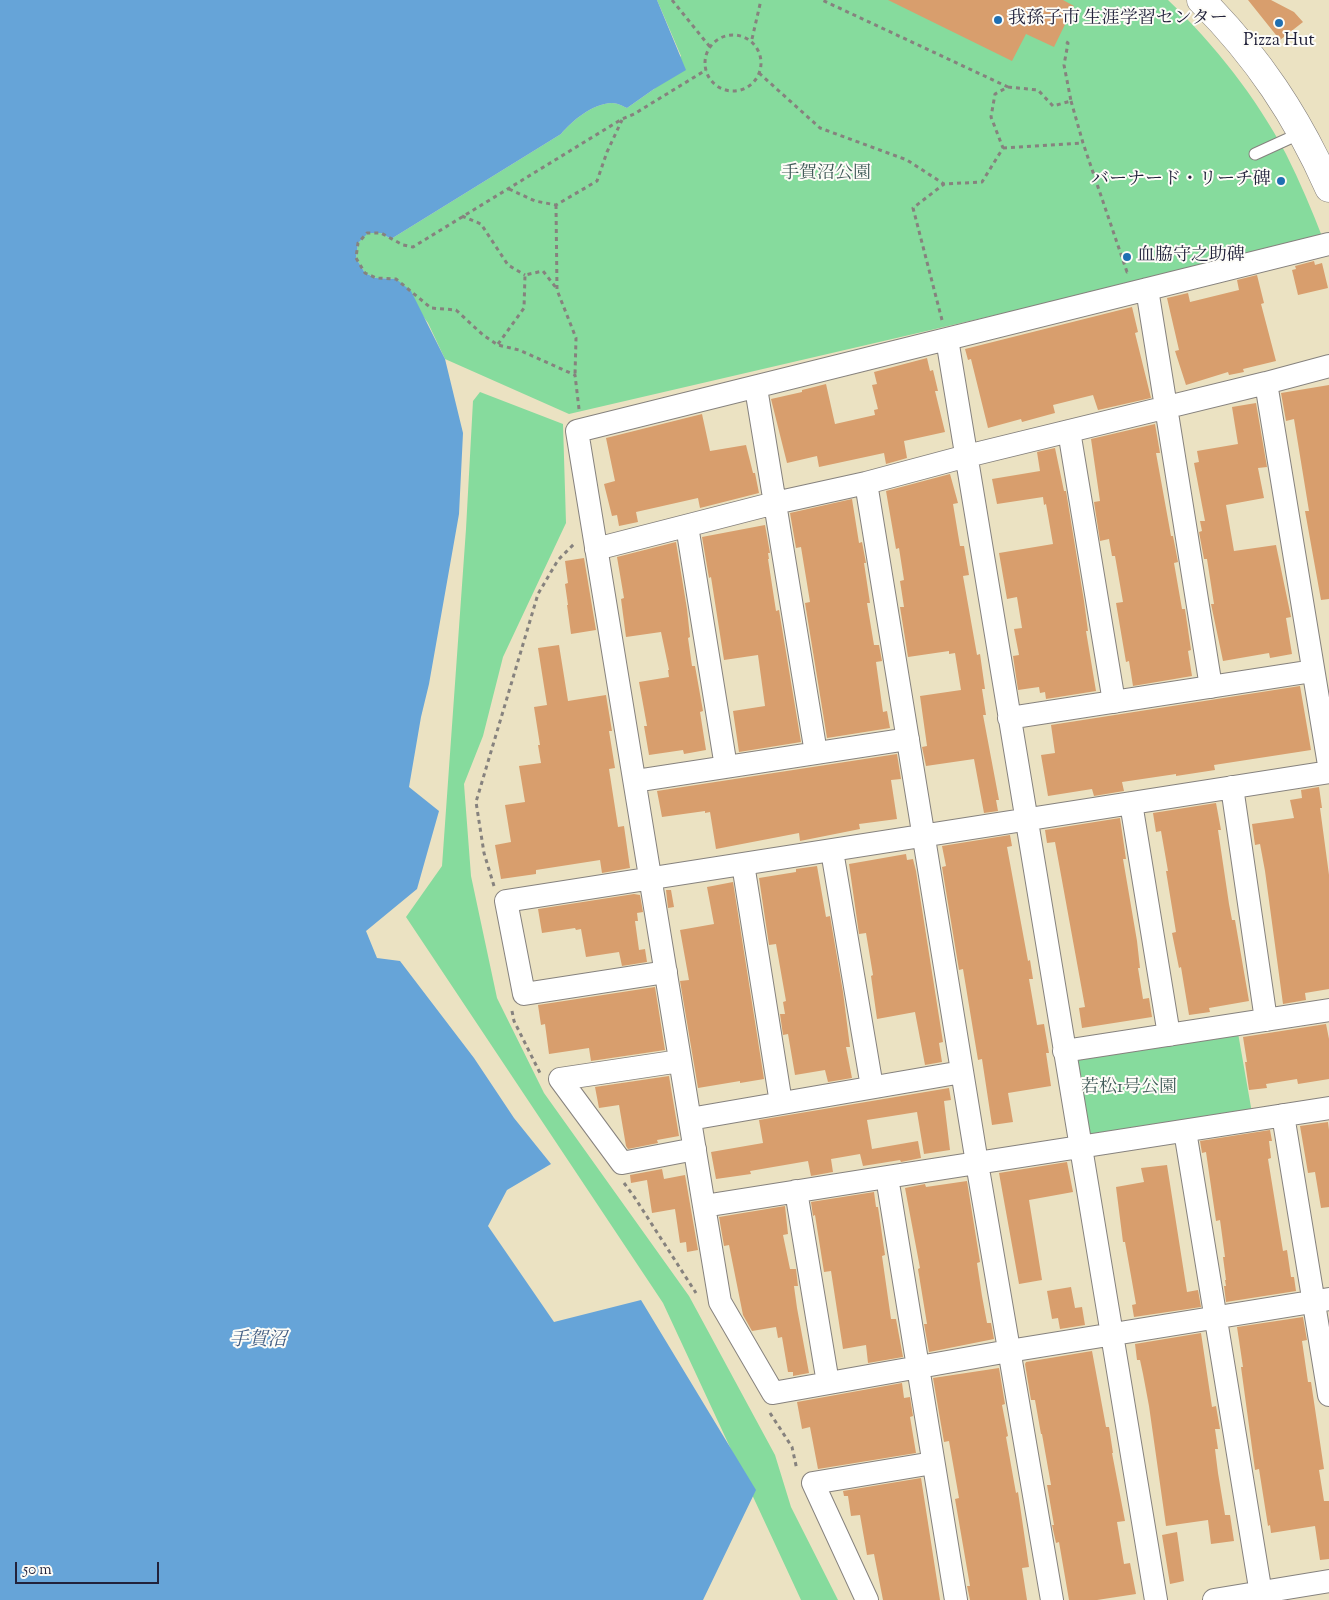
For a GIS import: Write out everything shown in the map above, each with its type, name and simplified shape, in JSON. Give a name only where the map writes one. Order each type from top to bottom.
[{"type":"street","points":[[1201,0],[1220,19],[1262,70],[1301,133],[1329,188]]},
{"type":"street","points":[[1321,1301],[1009,1351],[773,1392],[720,1302],[635,781],[588,544],[577,431],[1329,244]]},
{"type":"street","points":[[1147,289],[1211,687]]},
{"type":"street","points":[[947,339],[1156,1600]]},
{"type":"street","points":[[588,544],[687,526],[775,503],[866,483],[1329,366]]},
{"type":"street","points":[[1266,383],[1329,765]]},
{"type":"street","points":[[756,388],[816,753]]},
{"type":"street","points":[[1069,431],[1114,702]]},
{"type":"street","points":[[866,483],[977,1163],[1052,1600]]},
{"type":"street","points":[[687,526],[726,767]]},
{"type":"street","points":[[1009,718],[1313,671]]},
{"type":"street","points":[[635,781],[908,739]]},
{"type":"street","points":[[666,972],[524,994],[506,901],[1329,772]]},
{"type":"street","points":[[1232,787],[1266,1020]]},
{"type":"street","points":[[1131,803],[1169,1035]]},
{"type":"street","points":[[832,851],[872,1087]]},
{"type":"street","points":[[744,864],[781,1103]]},
{"type":"street","points":[[1064,1051],[1329,1010]]},
{"type":"street","points":[[680,1061],[560,1079],[622,1163],[695,1149]]},
{"type":"street","points":[[690,1119],[962,1072]]},
{"type":"street","points":[[704,1206],[1329,1108]]},
{"type":"street","points":[[1283,1115],[1321,1301],[1329,1395]]},
{"type":"street","points":[[1185,1131],[1261,1596]]},
{"type":"street","points":[[887,1178],[956,1600]]},
{"type":"street","points":[[796,1191],[828,1383]]},
{"type":"street","points":[[867,1600],[813,1483],[934,1463]]},
{"type":"street","points":[[1214,1600],[1261,1596],[1329,1580]]},
{"type":"lane","points":[[1255,154],[1301,133]]},
{"type":"path","points":[[672,0],[710,48]]},
{"type":"path","points":[[752,40],[761,0]]},
{"type":"path","points":[[822,0],[1008,87],[1038,90],[1053,106],[1071,101]]},
{"type":"path","points":[[741,34],[752,40],[761,53],[762,63],[760,72],[751,85],[738,91],[718,88],[711,81],[706,70],[706,58],[710,48],[727,35],[741,34]]},
{"type":"path","points":[[1063,40],[1068,43],[1064,65],[1071,101],[1083,143],[1127,272],[1136,270]]},
{"type":"path","points":[[575,375],[519,350],[498,345],[482,335],[456,310],[431,308],[396,278],[376,278],[365,274],[356,258],[358,243],[368,232],[381,233],[403,245],[413,247],[706,70]]},
{"type":"path","points":[[760,72],[820,128],[907,160],[944,184]]},
{"type":"path","points":[[1003,148],[990,117],[995,94],[1008,87]]},
{"type":"path","points":[[509,188],[535,201],[556,205],[597,181],[607,152],[622,119]]},
{"type":"path","points":[[1003,148],[1083,143]]},
{"type":"path","points":[[947,339],[913,208],[944,184],[982,182],[1003,148]]},
{"type":"path","points":[[556,205],[557,290]]},
{"type":"path","points":[[462,216],[481,224],[508,265],[525,275],[543,271],[557,290],[576,338],[575,375],[580,404],[577,431]]},
{"type":"path","points":[[498,345],[524,308],[525,275]]},
{"type":"path","points":[[496,891],[484,853],[476,802],[538,594],[558,560],[588,544]]},
{"type":"path","points":[[511,1002],[514,1021],[542,1076]]},
{"type":"path","points":[[624,1183],[701,1300]]},
{"type":"path","points":[[766,1406],[792,1447],[799,1476]]},
{"type":"green space","name":"手賀沼公園","points":[[657,0],[1168,0],[1218,53],[1262,112],[1286,154],[1306,196],[1323,239],[569,414],[445,359],[428,323],[396,279],[376,278],[365,273],[356,258],[358,243],[367,233],[381,233],[391,239],[561,134],[577,118],[597,106],[612,103],[627,108],[654,89],[681,56]]},
{"type":"green space","points":[[480,392],[563,424],[566,523],[503,657],[483,736],[464,784],[471,876],[497,998],[544,1093],[689,1296],[775,1455],[791,1507],[838,1600],[801,1600],[663,1303],[406,917],[442,866],[466,529],[473,401]]},
{"type":"green space","name":"若松1号公園","points":[[1238,1033],[1252,1113],[1089,1140],[1076,1062],[1081,1053]]},
{"type":"water","name":"手賀沼","points":[[0,0],[657,0],[686,70],[627,108],[612,103],[597,106],[590,110],[577,118],[561,134],[391,239],[381,233],[368,233],[358,243],[356,258],[365,273],[376,278],[396,279],[411,291],[445,359],[463,433],[459,514],[409,787],[439,811],[417,889],[366,931],[377,958],[400,961],[474,1058],[514,1118],[551,1164],[507,1190],[488,1226],[554,1322],[641,1300],[756,1490],[703,1600],[0,1600]]},
{"type":"building","name":"我孫子市 生涯学習センター","points":[[888,0],[1063,0],[1074,6],[1054,47],[1026,34],[1012,61]]},
{"type":"building","points":[[1248,0],[1271,0],[1294,12],[1303,22],[1280,40]]},
{"type":"building","points":[[1314,261],[1315,265],[1322,263],[1328,288],[1298,295],[1292,270],[1296,269],[1295,266]]},
{"type":"building","points":[[1257,275],[1264,303],[1261,304],[1276,361],[1243,369],[1244,372],[1229,375],[1228,372],[1186,385],[1175,351],[1179,350],[1167,298],[1188,293],[1190,302],[1239,290],[1237,280]]},
{"type":"building","points":[[1132,307],[1138,332],[1135,333],[1151,398],[1098,410],[1093,395],[1053,405],[1055,413],[1022,422],[1021,419],[988,428],[971,359],[968,360],[965,349]]},
{"type":"building","points":[[927,358],[930,371],[933,370],[938,391],[935,391],[945,432],[904,441],[907,458],[886,464],[884,453],[819,467],[817,456],[787,463],[771,399],[826,384],[835,424],[875,415],[874,410],[878,409],[872,385],[877,384],[874,372]]},
{"type":"building","points":[[1329,385],[1329,599],[1321,600],[1305,511],[1309,511],[1294,419],[1286,421],[1281,393]]},
{"type":"building","points":[[1256,403],[1267,467],[1258,468],[1264,498],[1226,505],[1234,551],[1276,545],[1291,617],[1286,618],[1292,654],[1270,658],[1269,653],[1223,661],[1211,604],[1214,604],[1207,559],[1204,559],[1199,532],[1202,531],[1200,521],[1205,521],[1194,463],[1199,462],[1197,451],[1238,444],[1232,407]]},
{"type":"building","points":[[702,414],[710,451],[746,445],[759,493],[700,508],[698,498],[636,512],[638,522],[619,526],[617,515],[612,516],[604,484],[615,481],[606,438]]},
{"type":"building","points":[[1155,424],[1160,453],[1156,453],[1171,536],[1173,536],[1178,562],[1174,563],[1182,609],[1185,609],[1191,650],[1188,651],[1192,676],[1133,686],[1129,661],[1126,662],[1116,603],[1123,602],[1115,556],[1112,556],[1109,539],[1100,541],[1094,502],[1100,501],[1091,439]]},
{"type":"building","points":[[1055,448],[1064,491],[1066,491],[1096,691],[1046,699],[1045,692],[1040,693],[1039,687],[1018,690],[1013,656],[1019,655],[1014,629],[1022,628],[1017,597],[1007,599],[999,553],[1053,544],[1046,504],[1044,505],[1043,497],[997,504],[992,479],[1040,471],[1037,452]]},
{"type":"building","points":[[950,474],[958,503],[953,504],[960,546],[964,546],[969,575],[963,576],[977,655],[980,654],[985,689],[982,689],[986,715],[983,715],[999,800],[996,800],[998,811],[984,813],[974,759],[926,766],[922,747],[927,746],[920,696],[961,690],[955,653],[949,654],[949,651],[908,657],[900,607],[904,607],[900,581],[904,580],[899,548],[896,549],[886,491]]},
{"type":"building","points":[[852,499],[859,543],[862,542],[866,563],[864,563],[870,603],[867,603],[874,645],[879,645],[882,661],[876,662],[883,712],[887,711],[890,728],[827,738],[805,603],[810,602],[801,547],[796,548],[790,513]]},
{"type":"building","points":[[765,525],[776,611],[779,610],[801,742],[739,752],[733,711],[765,706],[758,655],[724,660],[711,577],[709,578],[702,537]]},
{"type":"building","points":[[676,542],[687,609],[690,637],[688,638],[692,666],[695,666],[703,711],[700,712],[706,750],[684,754],[683,750],[649,755],[644,726],[647,726],[639,682],[669,677],[669,670],[661,632],[626,637],[621,599],[624,598],[617,557]]},
{"type":"building","points":[[584,558],[596,630],[571,634],[565,584],[568,583],[565,561]]},
{"type":"building","points":[[559,645],[568,701],[606,695],[612,731],[609,731],[615,768],[609,769],[618,827],[624,826],[630,868],[602,873],[600,860],[536,870],[536,874],[501,879],[495,845],[511,842],[505,805],[525,802],[519,766],[541,763],[534,707],[547,705],[538,648]]},
{"type":"building","points":[[1300,686],[1311,750],[1214,765],[1215,770],[1122,782],[1124,791],[1094,796],[1092,789],[1048,796],[1041,755],[1055,753],[1051,725]]},
{"type":"building","points":[[897,754],[901,779],[891,780],[897,819],[859,824],[860,829],[800,841],[799,833],[716,849],[710,812],[705,813],[705,811],[662,817],[657,791]]},
{"type":"building","points":[[1319,787],[1329,875],[1329,989],[1305,993],[1306,1000],[1283,1004],[1265,871],[1260,844],[1255,845],[1252,824],[1294,818],[1290,800],[1302,798],[1301,790]]},
{"type":"building","points":[[1216,803],[1221,830],[1218,830],[1229,904],[1232,920],[1235,920],[1249,1001],[1209,1008],[1210,1012],[1189,1015],[1181,967],[1179,968],[1172,933],[1176,932],[1161,831],[1156,832],[1153,813]]},
{"type":"building","points":[[1120,818],[1126,859],[1123,859],[1137,941],[1140,968],[1138,968],[1143,999],[1149,998],[1152,1017],[1082,1028],[1079,1008],[1085,1007],[1055,842],[1047,843],[1045,830]]},
{"type":"building","points":[[1010,835],[1012,846],[1007,847],[1028,961],[1030,960],[1033,979],[1029,979],[1037,1025],[1044,1024],[1049,1053],[1046,1053],[1051,1086],[1008,1093],[1013,1122],[992,1125],[982,1059],[978,1060],[963,969],[959,970],[942,867],[946,866],[942,846]]},
{"type":"building","points":[[906,854],[907,860],[913,859],[916,871],[943,1042],[939,1043],[942,1062],[925,1065],[915,1012],[877,1019],[871,976],[873,975],[866,933],[859,934],[849,864]]},
{"type":"building","points":[[817,866],[826,917],[830,916],[843,992],[850,1047],[846,1047],[852,1078],[828,1082],[825,1070],[795,1075],[788,1034],[783,1035],[780,1014],[785,1014],[783,1002],[786,1001],[776,944],[769,945],[759,878],[796,872],[796,869]]},
{"type":"building","points":[[733,882],[764,1079],[698,1088],[680,981],[689,980],[680,930],[714,924],[707,887]]},
{"type":"building","points":[[666,890],[671,890],[674,907],[668,908]]},
{"type":"building","points":[[634,894],[640,895],[643,912],[637,913],[638,921],[635,921],[639,950],[645,949],[647,962],[622,966],[619,952],[586,957],[581,929],[576,930],[575,928],[542,933],[538,909]]},
{"type":"building","points":[[655,987],[665,1050],[591,1061],[589,1048],[549,1054],[545,1024],[541,1025],[538,1005]]},
{"type":"building","points":[[1326,1024],[1329,1039],[1329,1079],[1298,1084],[1297,1079],[1266,1084],[1267,1088],[1249,1090],[1243,1037]]},
{"type":"building","points":[[669,1076],[679,1136],[657,1140],[658,1143],[628,1149],[619,1105],[599,1108],[595,1087]]},
{"type":"building","points":[[949,1088],[951,1100],[944,1101],[950,1150],[924,1154],[917,1112],[867,1120],[872,1149],[918,1141],[921,1158],[863,1166],[860,1154],[831,1159],[833,1172],[811,1176],[808,1161],[750,1171],[751,1174],[716,1179],[711,1152],[763,1143],[759,1120]]},
{"type":"building","points":[[1328,1122],[1329,1207],[1321,1208],[1315,1172],[1308,1173],[1300,1126]]},
{"type":"building","points":[[1270,1130],[1272,1141],[1269,1141],[1271,1158],[1268,1159],[1283,1251],[1287,1250],[1291,1277],[1294,1277],[1296,1291],[1226,1302],[1223,1257],[1225,1257],[1220,1220],[1216,1221],[1206,1152],[1202,1153],[1200,1141]]},
{"type":"building","points":[[1067,1162],[1073,1192],[1029,1200],[1042,1280],[1019,1284],[999,1173]]},
{"type":"building","points":[[1167,1165],[1187,1292],[1198,1290],[1201,1307],[1134,1317],[1132,1305],[1136,1304],[1125,1242],[1123,1242],[1116,1187],[1144,1182],[1141,1168]]},
{"type":"building","points":[[662,1169],[664,1179],[685,1175],[698,1250],[687,1252],[686,1242],[680,1243],[675,1209],[652,1213],[647,1180],[631,1183],[630,1175]]},
{"type":"building","points":[[967,1181],[980,1262],[977,1263],[982,1296],[987,1323],[991,1323],[994,1339],[929,1352],[924,1324],[927,1324],[918,1269],[920,1268],[905,1188],[925,1184],[926,1187]]},
{"type":"building","points":[[874,1192],[885,1255],[882,1256],[891,1319],[896,1319],[903,1357],[868,1363],[866,1345],[843,1349],[831,1271],[824,1272],[815,1215],[813,1216],[811,1202]]},
{"type":"building","points":[[785,1206],[788,1234],[783,1235],[790,1269],[796,1269],[798,1286],[794,1286],[809,1373],[793,1376],[793,1372],[788,1372],[782,1337],[778,1338],[776,1327],[752,1331],[743,1315],[729,1245],[724,1246],[719,1217]]},
{"type":"building","points":[[1071,1287],[1075,1308],[1082,1307],[1085,1325],[1060,1329],[1058,1318],[1052,1319],[1047,1291]]},
{"type":"building","points":[[1303,1317],[1307,1340],[1302,1341],[1308,1382],[1311,1382],[1324,1469],[1319,1470],[1324,1501],[1329,1501],[1329,1559],[1320,1560],[1315,1526],[1271,1533],[1270,1525],[1268,1526],[1259,1469],[1255,1470],[1237,1327]]},
{"type":"building","points":[[1201,1333],[1212,1407],[1216,1406],[1220,1429],[1215,1429],[1218,1449],[1215,1449],[1218,1473],[1225,1515],[1230,1515],[1234,1541],[1211,1544],[1208,1520],[1166,1526],[1149,1406],[1140,1360],[1137,1360],[1135,1344]]},
{"type":"building","points":[[1092,1351],[1106,1427],[1109,1427],[1125,1521],[1117,1522],[1124,1564],[1130,1563],[1136,1594],[1097,1600],[1069,1600],[1059,1542],[1056,1543],[1052,1525],[1054,1525],[1047,1485],[1051,1485],[1042,1434],[1035,1400],[1031,1400],[1025,1364],[1026,1362]]},
{"type":"building","points":[[999,1368],[1005,1404],[1002,1405],[1008,1436],[1006,1437],[1016,1493],[1018,1492],[1029,1567],[1022,1568],[1027,1600],[970,1600],[967,1586],[970,1586],[955,1499],[959,1498],[949,1441],[944,1442],[933,1378]]},
{"type":"building","points":[[902,1383],[904,1398],[910,1397],[913,1416],[910,1417],[916,1453],[818,1469],[810,1427],[802,1429],[797,1402]]},
{"type":"building","points":[[921,1478],[940,1600],[883,1600],[874,1554],[867,1555],[860,1515],[851,1516],[848,1496],[844,1496],[843,1491]]},
{"type":"building","points":[[1177,1532],[1184,1581],[1170,1584],[1162,1535]]},
{"type":"place","name":"我孫子市 生涯学習センター","points":[[998,20]]},
{"type":"place","name":"Pizza Hut","points":[[1279,23]]},
{"type":"place","name":"バーナード・リーチ碑","points":[[1281,181]]},
{"type":"place","name":"血脇守之助碑","points":[[1127,257]]}]
